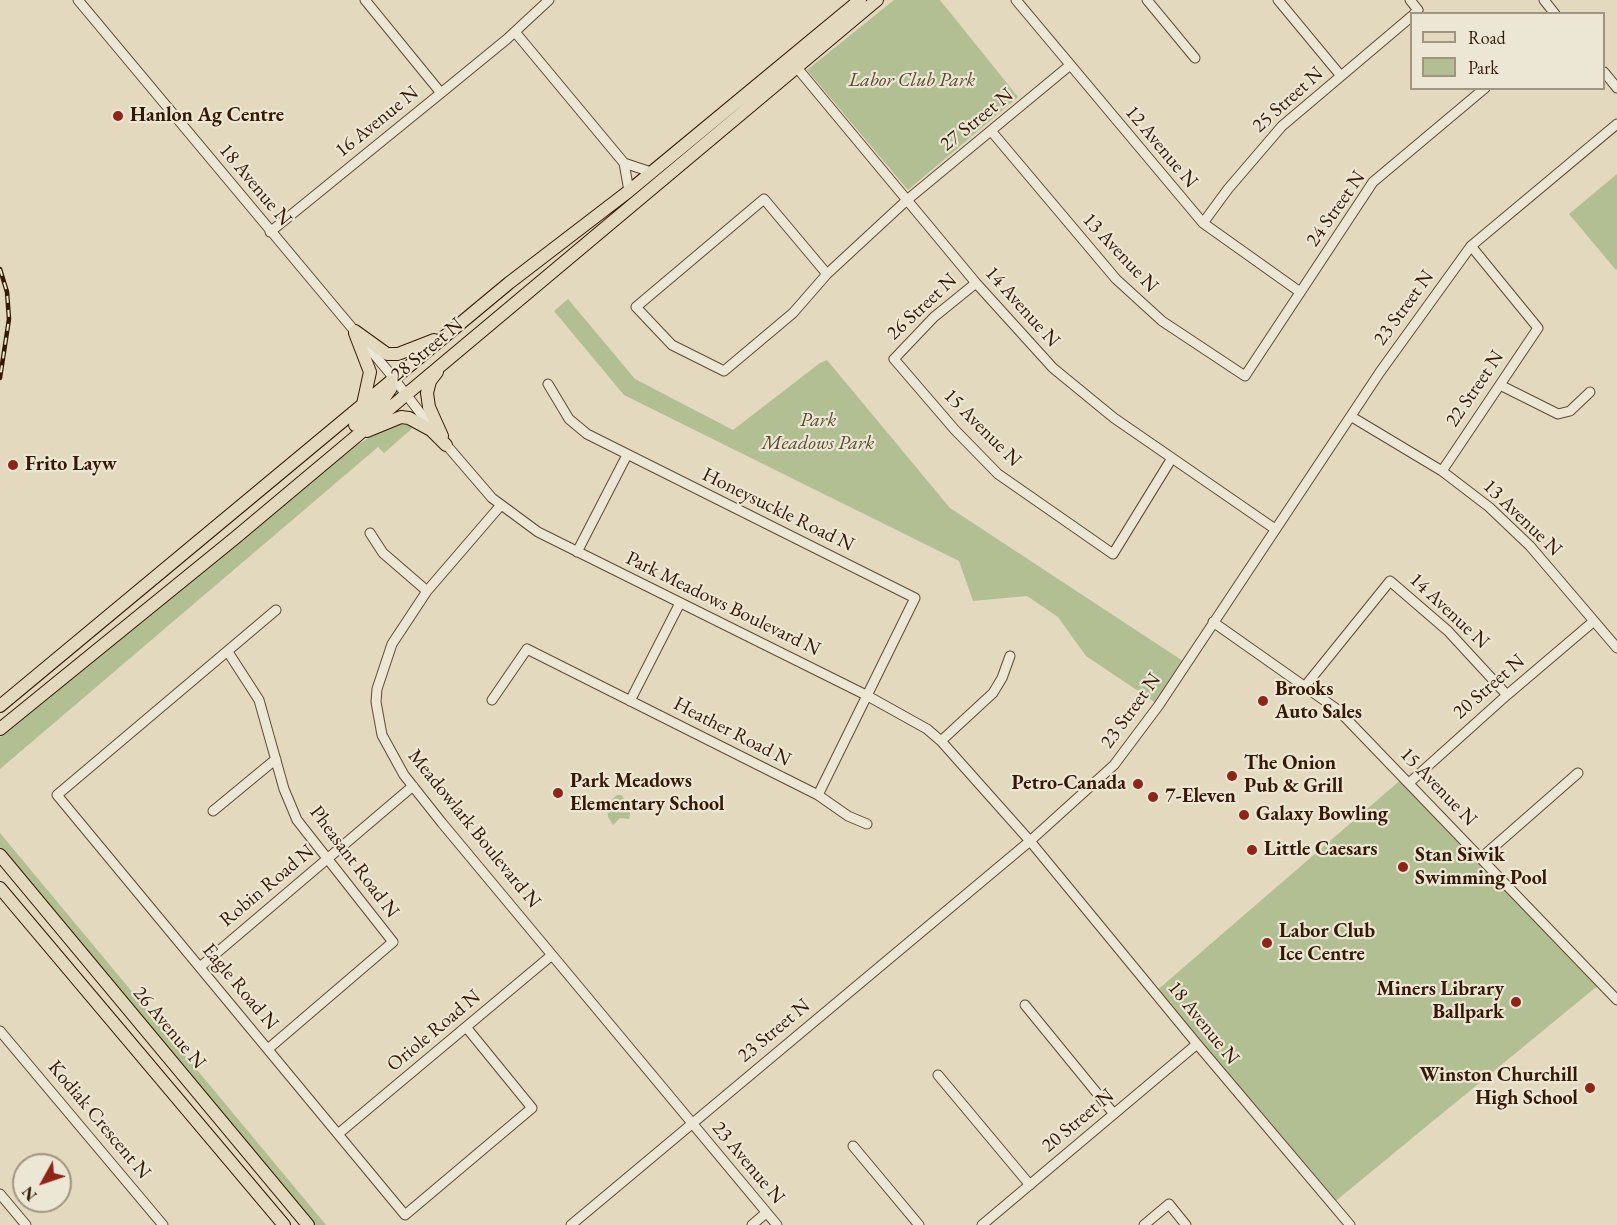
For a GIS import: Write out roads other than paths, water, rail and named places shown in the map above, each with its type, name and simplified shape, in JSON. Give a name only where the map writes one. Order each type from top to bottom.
[{"type":"main road","name":"28 Street N","points":[[0,729],[301,483],[792,62],[860,0]]},
{"type":"main road","name":"28 Street N","points":[[0,708],[509,284],[792,62],[878,0]]},
{"type":"main road","points":[[404,394],[409,381],[491,305],[509,284]]},
{"type":"main road","points":[[355,332],[387,354],[398,354],[421,346],[454,329]]},
{"type":"main road","points":[[355,332],[370,372],[367,394],[362,406]]},
{"type":"main road","points":[[446,445],[429,407],[427,393],[430,381],[454,352]]},
{"type":"main road","points":[[301,483],[355,424],[382,401],[394,380]]},
{"type":"main road","points":[[352,438],[401,417],[409,418],[431,430],[446,445]]},
{"type":"main road","name":"26 Avenue N","points":[[0,855],[308,1225]]},
{"type":"main road","points":[[0,865],[53,919]]},
{"type":"main road","name":"26 Avenue N","points":[[0,888],[284,1225]]},
{"type":"street","name":"18 Avenue N","points":[[78,0],[404,394]]},
{"type":"street","name":"16 Avenue N","points":[[270,232],[441,93],[365,0]]},
{"type":"street","points":[[441,93],[515,32],[549,0]]},
{"type":"street","name":"12 Avenue N","points":[[1016,0],[1203,223],[1300,292]]},
{"type":"street","points":[[1147,0],[1195,58]]},
{"type":"street","points":[[1278,0],[1341,76]]},
{"type":"street","points":[[1544,0],[1553,12]]},
{"type":"street","name":"25 Street N","points":[[1203,223],[1227,189],[1282,126],[1410,16]]},
{"type":"street","points":[[515,32],[624,163],[628,191]]},
{"type":"street","name":"14 Avenue N","points":[[792,62],[1032,348],[1073,387],[1275,529]]},
{"type":"street","name":"27 Street N","points":[[827,274],[764,199],[636,307],[672,345],[724,371],[793,313],[827,274],[907,200],[1069,66]]},
{"type":"street","points":[[1605,73],[1617,88]]},
{"type":"street","name":"24 Street N","points":[[1245,376],[1373,182],[1483,90]]},
{"type":"street","name":"23 Street N","points":[[571,1225],[1030,841],[1102,777],[1125,753],[1380,372],[1471,246],[1617,124]]},
{"type":"street","name":"13 Avenue N","points":[[992,132],[1116,279],[1162,321],[1245,376]]},
{"type":"street","points":[[624,163],[651,172]]},
{"type":"street","name":"22 Street N","points":[[1442,471],[1538,328],[1471,246]]},
{"type":"street","name":"26 Street N","points":[[894,359],[934,317],[976,283]]},
{"type":"street","name":"15 Avenue N","points":[[894,359],[955,430],[998,474],[1113,554],[1172,458]]},
{"type":"street","name":"Honeysuckle Road N","points":[[548,384],[562,410],[578,428],[627,455],[915,598],[866,695]]},
{"type":"street","points":[[1500,385],[1558,414],[1570,411],[1590,392]]},
{"type":"street","name":"Park Meadows Boulevard N","points":[[404,394],[501,506],[538,532],[866,695],[927,729],[941,741],[1030,841]]},
{"type":"street","name":"13 Avenue N","points":[[1352,417],[1442,471],[1489,507],[1530,546],[1617,648]]},
{"type":"street","points":[[577,552],[627,455]]},
{"type":"street","name":"Meadowlark Boulevard N","points":[[501,506],[427,591],[392,644],[381,671],[376,696],[382,735],[396,764],[413,786],[693,1123]]},
{"type":"street","points":[[370,532],[383,553],[427,591]]},
{"type":"street","name":"14 Avenue N","points":[[1306,684],[1390,581],[1448,631],[1507,695]]},
{"type":"street","points":[[630,701],[680,603]]},
{"type":"street","name":"Eagle Road N","points":[[276,610],[57,795],[405,1215],[532,1108],[466,1027]]},
{"type":"street","name":"20 Street N","points":[[1409,783],[1594,621]]},
{"type":"street","name":"15 Avenue N","points":[[1213,622],[1306,684],[1338,710],[1617,1000]]},
{"type":"street","name":"Heather Road N","points":[[492,700],[526,649],[818,795],[848,816],[867,824]]},
{"type":"street","name":"Pheasant Road N","points":[[228,652],[258,698],[297,820],[393,942],[268,1049]]},
{"type":"street","points":[[941,741],[993,693],[1002,678],[1010,656]]},
{"type":"street","points":[[818,795],[866,695]]},
{"type":"street","points":[[213,812],[276,759]]},
{"type":"street","points":[[1481,858],[1578,773]]},
{"type":"street","name":"Robin Road N","points":[[200,967],[413,786]]},
{"type":"street","name":"18 Avenue N","points":[[1030,841],[1350,1225]]},
{"type":"street","name":"Oriole Road N","points":[[338,1134],[552,955]]},
{"type":"street","points":[[1025,1005],[1114,1114]]},
{"type":"street","name":"Kodiak Crescent N","points":[[0,1031],[3,1043],[164,1225]]},
{"type":"street","name":"20 Street N","points":[[982,1225],[1197,1044]]},
{"type":"street","points":[[938,1075],[1030,1185]]},
{"type":"street","name":"23 Avenue N","points":[[693,1123],[777,1225]]},
{"type":"street","points":[[853,1146],[919,1225]]},
{"type":"street","points":[[0,1194],[26,1225]]},
{"type":"street","points":[[1144,1225],[1169,1204],[1186,1225]]},
{"type":"street","points":[[752,1225],[766,1213]]},
{"type":"railway","points":[[0,269],[7,292],[9,319],[0,378]]},
{"type":"place","name":"Hanlon Ag Centre","points":[[118,116]]},
{"type":"place","name":"Frito Layw","points":[[13,465]]},
{"type":"place","name":"Brooks Auto Sales","points":[[1263,701]]},
{"type":"place","name":"The Onion Pub & Grill","points":[[1232,776]]},
{"type":"place","name":"Petro-Canada","points":[[1138,784]]},
{"type":"place","name":"Park Meadows Elementary School","points":[[558,793]]},
{"type":"place","name":"7-Eleven","points":[[1153,797]]},
{"type":"place","name":"Galaxy Bowling","points":[[1244,815]]},
{"type":"place","name":"Little Caesars","points":[[1252,850]]},
{"type":"place","name":"Stan Siwik Swimming Pool","points":[[1403,867]]},
{"type":"place","name":"Labor Club Ice Centre","points":[[1267,943]]},
{"type":"place","name":"Miners Library Ballpark","points":[[1516,1002]]},
{"type":"place","name":"Winston Churchill High School","points":[[1590,1088]]},
{"type":"park label","name":"Labor Club Park","points":[[912,81]]},
{"type":"park label","name":"Park Meadows Park","points":[[818,432]]}]
